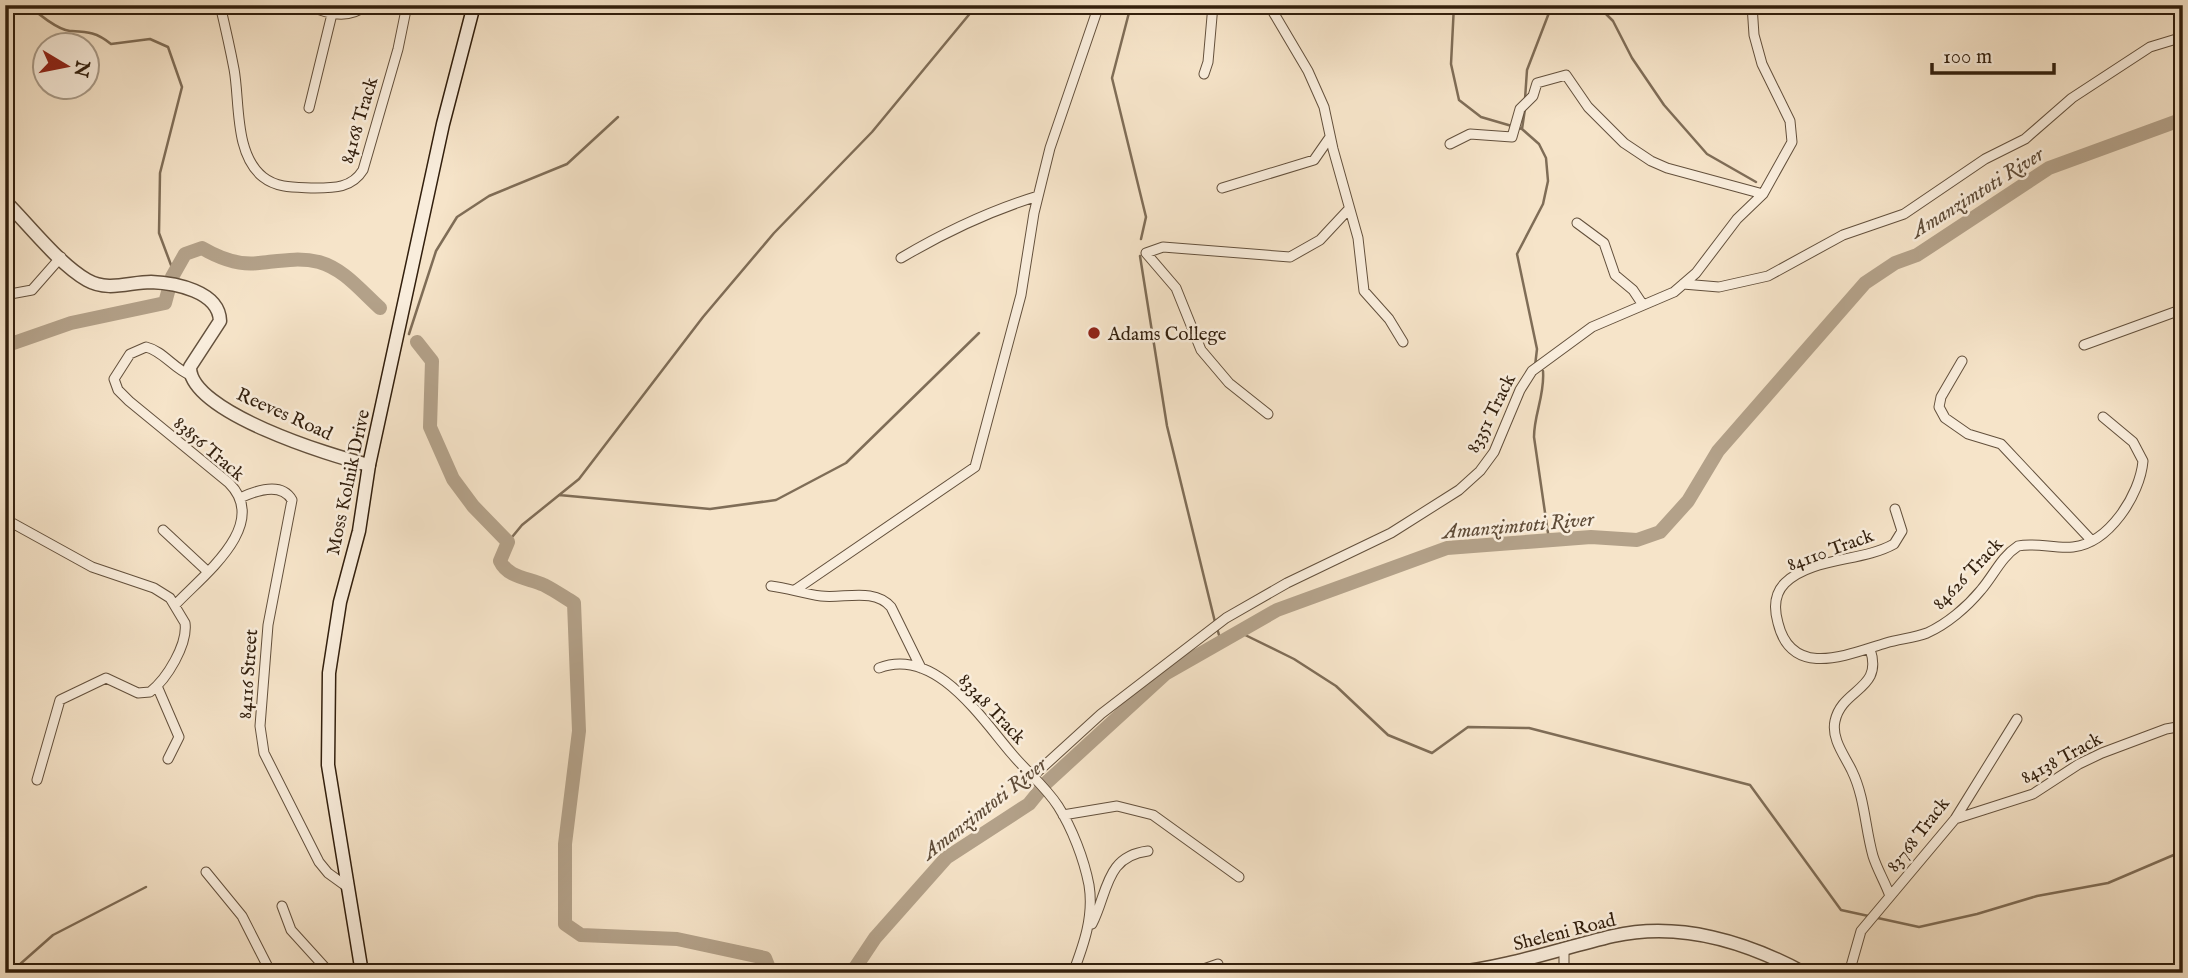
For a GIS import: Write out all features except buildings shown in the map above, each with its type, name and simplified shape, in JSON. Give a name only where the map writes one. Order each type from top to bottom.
[{"type":"main road","name":"Moss Kolnik Drive","points":[[362,973],[328,765],[328,691],[338,614],[359,531],[369,465],[443,124],[474,5]]},
{"type":"main road","points":[[5,201],[82,277],[98,284],[159,283],[189,289],[209,299],[220,316],[218,327],[190,367],[190,375]]},
{"type":"main road","name":"Reeves Road","points":[[190,375],[194,384],[208,397],[259,426],[307,446],[369,465]]},
{"type":"main road","name":"Sheleni Road","points":[[1452,973],[1506,965],[1615,936],[1668,933],[1738,943],[1804,973]]},
{"type":"street","name":"84168 Track","points":[[220,5],[234,69],[243,135],[253,166],[261,175],[278,185],[330,188],[350,184],[363,170],[398,49],[407,5]]},
{"type":"street","points":[[307,5],[332,14],[350,15],[367,5]]},
{"type":"street","points":[[795,590],[975,467],[1018,306],[1038,196],[1059,118],[1099,5]]},
{"type":"street","points":[[1204,74],[1208,62],[1213,5]]},
{"type":"street","points":[[1269,5],[1317,88],[1348,210],[1358,238],[1364,291],[1389,319],[1403,342]]},
{"type":"street","name":"83351 Track","points":[[1037,779],[1101,714],[1165,662],[1226,618],[1287,583],[1391,533],[1459,490],[1480,471],[1494,452],[1532,371],[1592,327],[1674,292],[1696,274],[1737,219],[1763,194],[1790,148],[1792,130],[1762,64],[1754,35],[1752,5]]},
{"type":"street","points":[[309,108],[332,14]]},
{"type":"street","points":[[1683,284],[1719,287],[1768,276],[1843,235],[1903,214],[1984,159],[2025,139],[2072,98],[2150,47],[2183,37]]},
{"type":"street","points":[[1450,144],[1470,134],[1511,137],[1520,109],[1533,96],[1538,81],[1562,74],[1569,77],[1588,107],[1624,143],[1651,161],[1763,194]]},
{"type":"street","points":[[1314,160],[1330,137]]},
{"type":"street","points":[[1222,188],[1314,160],[1337,164]]},
{"type":"street","points":[[901,258],[963,224],[1038,196]]},
{"type":"street","points":[[1268,414],[1229,383],[1201,350],[1176,288],[1146,253],[1163,247],[1290,257],[1320,240],[1348,210]]},
{"type":"street","points":[[1577,223],[1604,243],[1615,275],[1633,290],[1643,305]]},
{"type":"street","points":[[5,295],[32,290],[61,257]]},
{"type":"street","points":[[2084,345],[2183,309]]},
{"type":"street","name":"83856 Track","points":[[175,605],[239,533],[242,522],[240,498],[229,483],[129,401],[118,390],[114,379],[130,354],[146,347],[157,351],[178,370],[190,375]]},
{"type":"street","points":[[1962,361],[1941,397],[1939,407],[1945,418],[1968,434],[2001,444],[2092,541],[2102,534],[2123,509],[2135,490],[2143,461],[2133,442],[2103,417]]},
{"type":"street","name":"84116 Street","points":[[240,498],[258,490],[272,489],[286,492],[292,500],[268,625],[261,696],[261,741],[319,862],[328,873],[346,886]]},
{"type":"street","name":"84110 Track","points":[[1870,649],[1836,659],[1822,660],[1800,653],[1780,630],[1776,600],[1782,587],[1795,575],[1894,544],[1902,531],[1895,509]]},
{"type":"street","points":[[5,519],[92,567],[154,588],[175,605],[186,623],[185,635],[157,686],[142,694],[106,678],[61,699],[56,706],[37,780]]},
{"type":"street","points":[[5,527],[22,526]]},
{"type":"street","points":[[163,530],[207,570]]},
{"type":"street","name":"84626 Track","points":[[1870,649],[1919,636],[1949,620],[1981,589],[2001,560],[2018,546],[2072,547],[2092,541]]},
{"type":"street","points":[[771,586],[818,596],[857,595],[884,600],[891,607],[920,668]]},
{"type":"street","points":[[1870,649],[1874,662],[1873,674],[1844,704],[1836,720],[1835,730],[1857,782],[1874,857],[1890,896]]},
{"type":"street","name":"83348 Track","points":[[879,668],[898,663],[920,668],[952,687],[1037,779],[1063,814],[1088,883],[1088,931],[1073,973]]},
{"type":"street","points":[[157,686],[179,737],[168,759]]},
{"type":"street","name":"83768 Track","points":[[1849,973],[1861,931],[1955,819],[2017,719]]},
{"type":"street","name":"84138 Track","points":[[1955,819],[2033,794],[2102,752],[2140,737],[2183,726]]},
{"type":"street","points":[[1063,814],[1117,806],[1153,816],[1239,877]]},
{"type":"street","points":[[1088,931],[1110,877],[1129,854],[1148,851]]},
{"type":"street","points":[[206,872],[242,916],[271,973]]},
{"type":"street","points":[[282,906],[290,930],[330,973]]},
{"type":"street","points":[[1564,951],[1564,973]]},
{"type":"street","points":[[1192,973],[1219,964]]},
{"type":"waterway","points":[[28,5],[60,28],[92,33],[111,44],[150,39],[168,47],[182,87],[160,173],[159,233],[174,273]]},
{"type":"waterway","points":[[508,542],[522,525],[579,479],[703,317],[774,233],[872,132],[977,5]]},
{"type":"waterway","points":[[1131,5],[1112,78],[1146,217],[1141,239]]},
{"type":"waterway","points":[[1454,5],[1451,64],[1459,100],[1481,117],[1522,129]]},
{"type":"waterway","points":[[1525,99],[1527,70],[1552,5]]},
{"type":"waterway","points":[[1597,5],[1613,21],[1632,58],[1664,105],[1707,154],[1756,182]]},
{"type":"waterway","points":[[1525,109],[1522,129],[1539,144],[1546,158],[1548,181],[1543,204],[1517,254],[1537,349],[1535,366]]},
{"type":"waterway","points":[[409,334],[436,251],[457,217],[489,196],[567,164],[618,117]]},
{"type":"waterway","name":"Amanzimtoti River","points":[[844,973],[855,968],[875,938],[946,858],[1029,804],[1046,783],[1165,674],[1277,610],[1447,548],[1591,537],[1637,540],[1660,532],[1688,501],[1718,451],[1865,283],[1895,263],[1917,255],[2049,168],[2183,119]]},
{"type":"waterway","points":[[5,346],[71,323],[165,303],[172,277],[185,254],[202,248],[236,262],[251,264],[296,260],[328,265],[344,275],[380,308]]},
{"type":"waterway","points":[[1140,256],[1167,426],[1215,622]]},
{"type":"waterway","points":[[559,495],[710,509],[776,500],[846,463],[979,333]]},
{"type":"waterway","name":"Amanzimtoti River","points":[[417,342],[432,361],[430,427],[453,479],[473,506],[508,542],[500,561],[513,574],[544,585],[574,603],[579,731],[565,844],[565,924],[581,935],[677,939],[765,958],[771,973]]},
{"type":"waterway","points":[[1543,371],[1534,437],[1549,540]]},
{"type":"waterway","points":[[1217,628],[1221,642]]},
{"type":"waterway","points":[[1239,632],[1294,659],[1336,686],[1388,735],[1432,753],[1468,727],[1529,728],[1750,785],[1841,910],[1919,927],[1977,914],[2037,896],[2108,883],[2183,851]]},
{"type":"waterway","points":[[10,973],[53,935],[146,887]]},
{"type":"place","name":"Adams College","points":[[1094,333]]}]
